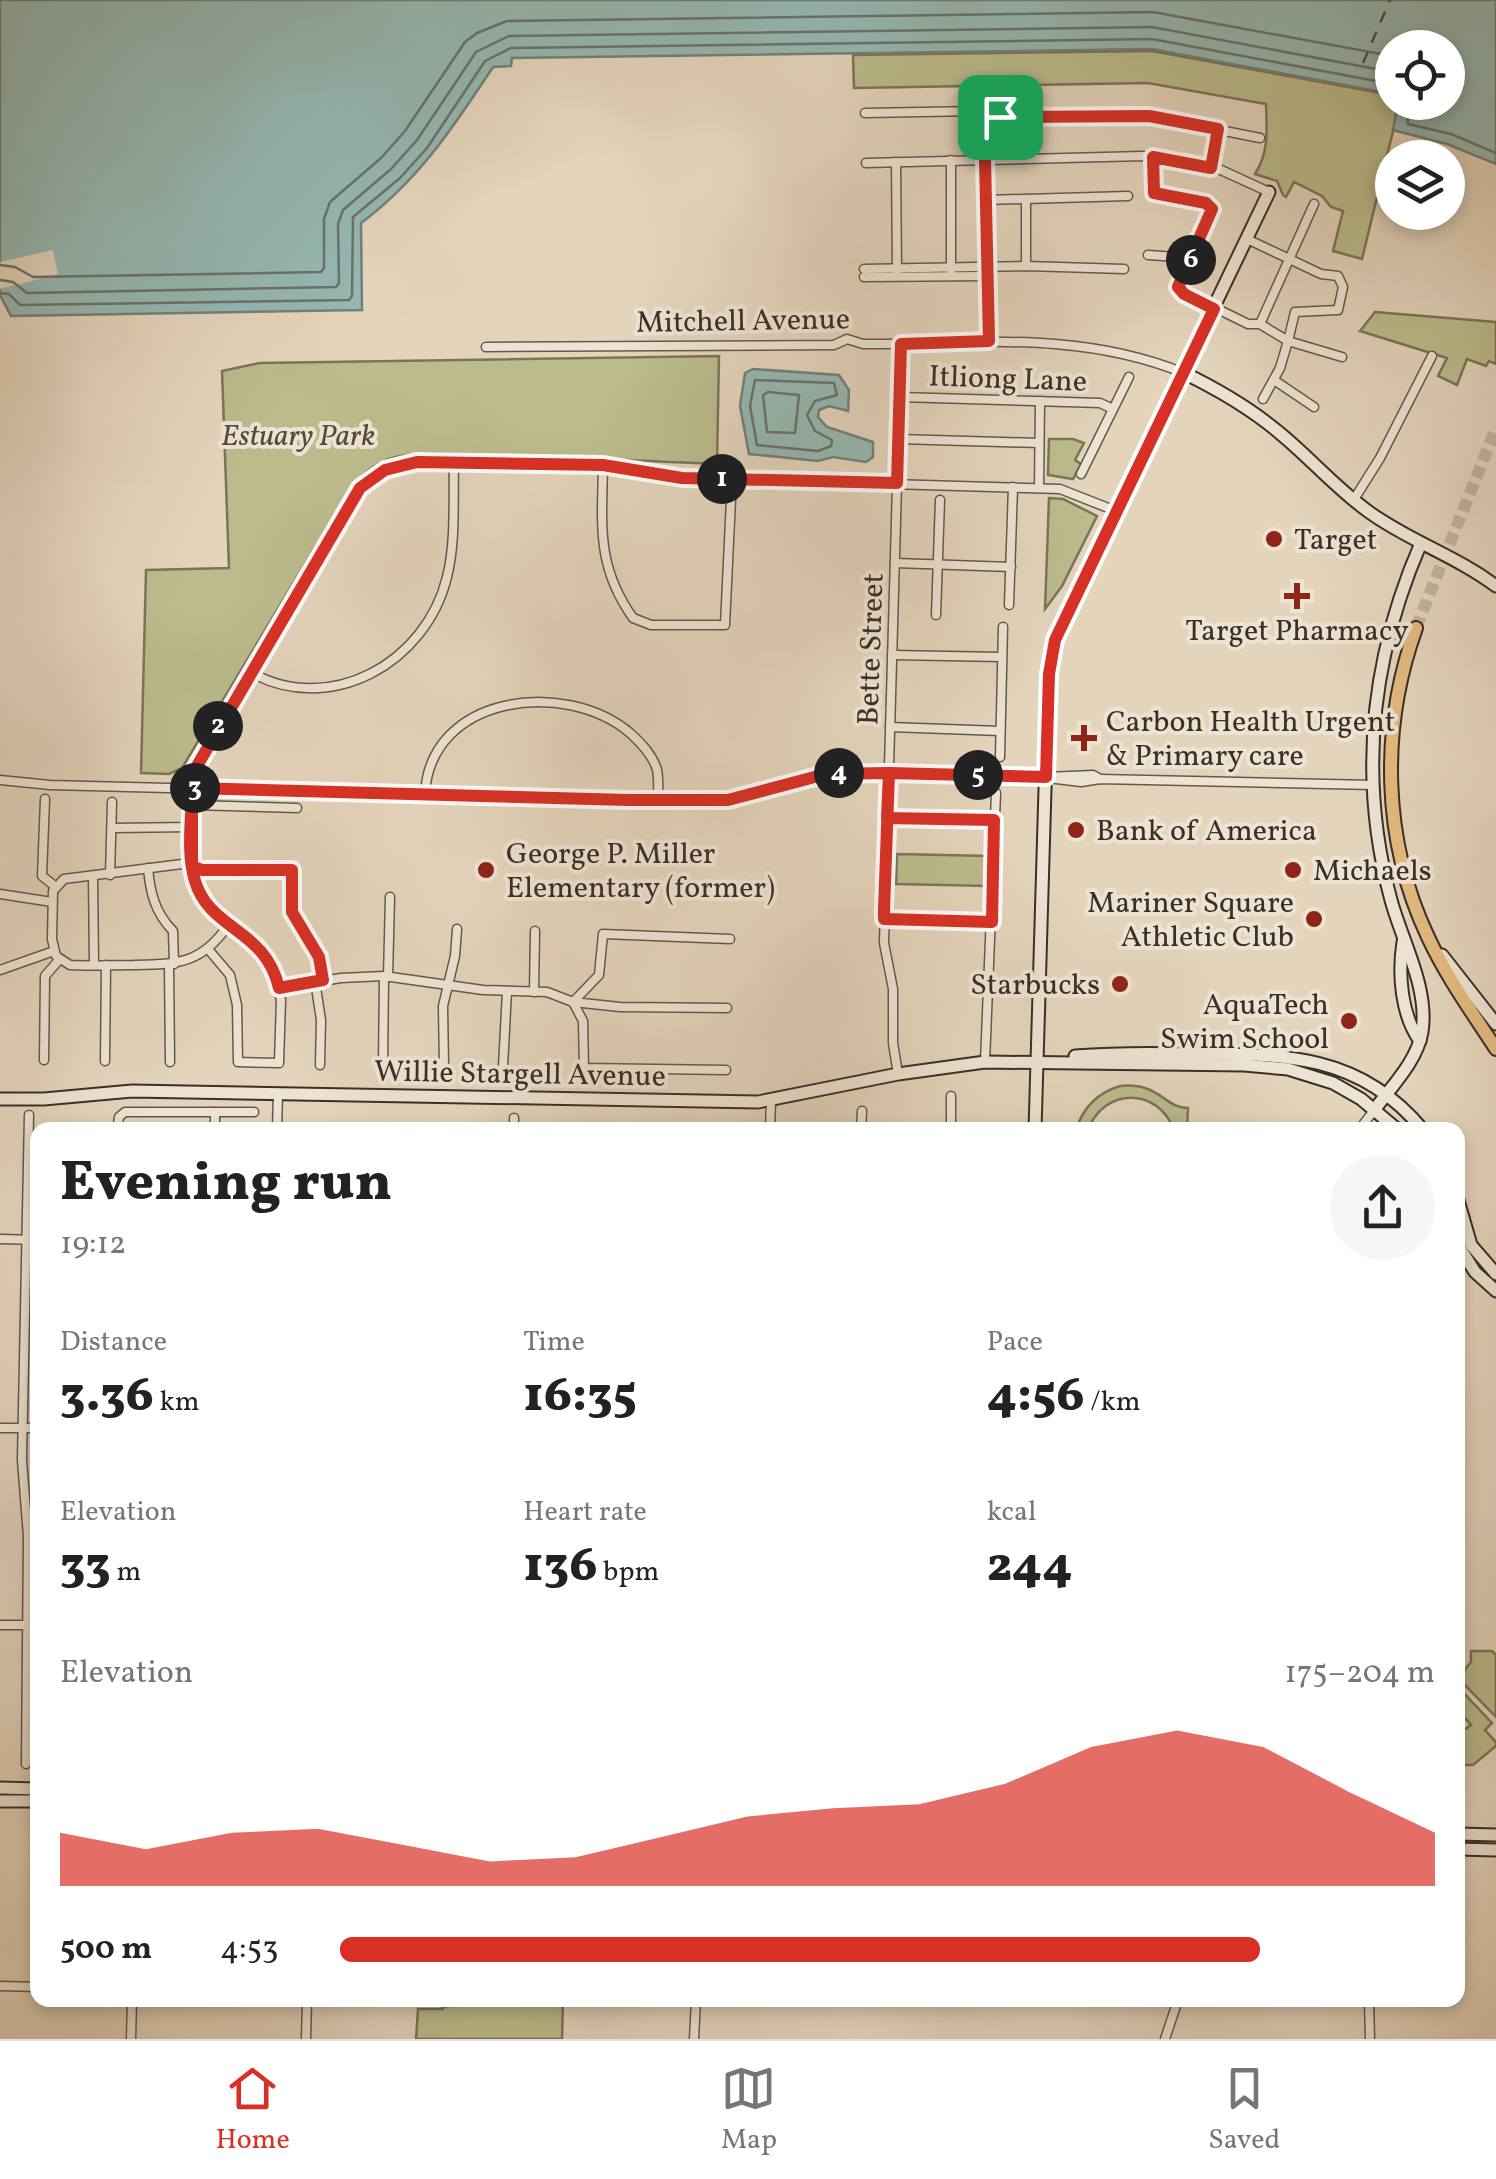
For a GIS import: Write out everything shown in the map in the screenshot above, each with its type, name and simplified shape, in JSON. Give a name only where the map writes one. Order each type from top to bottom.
[{"type":"main road","points":[[1416,628],[1394,718],[1391,786],[1401,861],[1429,940],[1496,1048]]},
{"type":"street","points":[[864,113],[984,113],[1007,118],[1149,116],[1260,138]]},
{"type":"street","points":[[984,113],[989,341]]},
{"type":"street","points":[[1211,168],[1218,129]]},
{"type":"street","points":[[1153,157],[1154,193],[1206,203],[1212,209],[1179,290],[1248,324],[1260,324],[1288,341],[1342,358]]},
{"type":"street","points":[[866,163],[1153,157],[1232,174],[1270,192],[1052,650],[1035,1122]]},
{"type":"street","points":[[951,160],[952,271]]},
{"type":"street","points":[[896,162],[897,272]]},
{"type":"street","points":[[986,200],[1128,196]]},
{"type":"street","points":[[1026,200],[1026,266]]},
{"type":"street","points":[[1260,324],[1314,204]]},
{"type":"street","points":[[1247,240],[1321,274],[1337,274],[1343,286],[1338,310],[1295,312],[1274,380],[1263,399]]},
{"type":"street","points":[[1148,255],[1192,258]]},
{"type":"street","points":[[864,273],[988,272],[1026,266],[1124,269]]},
{"type":"street","name":"Mitchell Avenue","points":[[486,347],[834,345],[848,339],[863,344],[1044,342],[1108,349],[1184,374],[1218,390],[1265,421],[1354,500],[1496,586]]},
{"type":"street","name":"Bette Street","points":[[898,1074],[884,919],[901,344]]},
{"type":"street","points":[[1354,500],[1432,356]]},
{"type":"street","points":[[1081,474],[1129,376]]},
{"type":"street","points":[[1274,380],[1314,407]]},
{"type":"street","name":"Itliong Lane","points":[[900,397],[1100,403],[1113,409]]},
{"type":"street","points":[[1039,488],[1040,402]]},
{"type":"street","points":[[898,439],[1039,443]]},
{"type":"street","points":[[250,672],[288,688],[328,688],[371,673],[405,649],[431,616],[447,579],[454,463]]},
{"type":"street","points":[[208,949],[230,974],[237,1004],[238,1062],[279,1062],[279,988],[265,953],[205,902],[192,866],[192,788],[200,756],[360,488],[394,466],[603,465],[660,476],[1039,488],[1072,491],[1116,511]]},
{"type":"street","points":[[603,465],[604,560],[612,585],[633,618],[651,625],[725,625],[732,479]]},
{"type":"street","points":[[1009,605],[1012,487]]},
{"type":"street","points":[[936,615],[940,500]]},
{"type":"street","points":[[1365,1122],[1409,1063],[1420,1041],[1422,1006],[1386,876],[1372,785],[1372,733],[1382,659],[1395,608],[1421,544]]},
{"type":"street","points":[[894,564],[1011,567]]},
{"type":"street","points":[[1000,756],[1003,627]]},
{"type":"street","points":[[892,655],[1002,657]]},
{"type":"street","points":[[425,794],[434,753],[459,728],[508,705],[550,702],[593,711],[634,737],[656,767],[658,800]]},
{"type":"street","points":[[890,727],[1000,730]]},
{"type":"street","points":[[0,780],[658,800],[728,800],[826,774],[1372,785]]},
{"type":"street","points":[[984,1062],[996,793]]},
{"type":"street","points":[[45,799],[42,876],[56,886]]},
{"type":"street","points":[[110,875],[112,802]]},
{"type":"street","points":[[192,805],[297,808]]},
{"type":"street","points":[[887,818],[994,820]]},
{"type":"street","points":[[112,828],[192,827]]},
{"type":"street","points":[[44,1060],[45,976],[57,955],[52,902],[56,886],[70,877],[192,866],[202,870],[292,870],[292,912],[319,957],[320,1065]]},
{"type":"street","points":[[148,868],[151,895],[162,920],[173,931],[170,1062]]},
{"type":"street","points":[[93,876],[94,965]]},
{"type":"street","points":[[0,894],[52,902]]},
{"type":"street","points":[[382,1066],[390,897]]},
{"type":"street","points":[[884,919],[992,922]]},
{"type":"street","points":[[57,955],[70,965],[171,964],[208,949],[228,924]]},
{"type":"street","points":[[444,1066],[443,1006],[457,929]]},
{"type":"street","points":[[534,992],[535,931]]},
{"type":"street","points":[[573,1002],[600,975],[602,934],[730,940]]},
{"type":"street","points":[[1429,940],[1496,1024]]},
{"type":"street","points":[[0,970],[57,955]]},
{"type":"street","points":[[105,1060],[106,965]]},
{"type":"street","points":[[279,988],[319,980],[386,977],[556,994],[573,1002],[620,1007],[727,1008]]},
{"type":"street","points":[[503,1067],[507,991]]},
{"type":"street","points":[[573,1002],[583,1021],[584,1068],[726,1070]]},
{"type":"street","name":"Willie Stargell Avenue","points":[[1036,1061],[1116,1053],[1293,1056],[1335,1067],[1386,1094],[1415,1122]]},
{"type":"street","name":"Willie Stargell Avenue","points":[[0,1099],[44,1100],[132,1091],[771,1101],[898,1074],[984,1062],[1036,1061],[1288,1069],[1332,1084],[1389,1122]]},
{"type":"street","points":[[278,1094],[278,1122]]},
{"type":"street","points":[[951,1122],[952,1096]]},
{"type":"street","points":[[770,1122],[771,1101]]},
{"type":"street","points":[[862,1111],[862,1122]]},
{"type":"street","points":[[118,1122],[124,1112],[254,1112]]},
{"type":"street","points":[[215,1112],[215,1122]]},
{"type":"street","points":[[29,1115],[30,1124]]},
{"type":"street","points":[[30,1190],[22,1460],[30,1516]]},
{"type":"street","points":[[1465,1223],[1472,1246],[1495,1273]]},
{"type":"street","points":[[0,1239],[30,1240]]},
{"type":"street","points":[[1465,1258],[1496,1291]]},
{"type":"street","points":[[24,1334],[30,1334]]},
{"type":"street","points":[[0,1428],[30,1428]]},
{"type":"street","points":[[0,1624],[30,1625]]},
{"type":"street","points":[[26,1764],[30,1673]]},
{"type":"street","points":[[0,1785],[30,1786]]},
{"type":"street","points":[[0,1800],[30,1801]]},
{"type":"street","points":[[1465,1834],[1496,1835]]},
{"type":"street","points":[[1465,1849],[1496,1850]]},
{"type":"street","points":[[0,1986],[30,1987]]},
{"type":"street","points":[[131,2039],[132,2007]]},
{"type":"street","points":[[306,2039],[307,2007]]},
{"type":"street","points":[[694,2039],[696,2007]]},
{"type":"street","points":[[1165,2039],[1176,2007]]},
{"type":"street","points":[[1369,2007],[1370,2039]]},
{"type":"green space","points":[[1152,51],[1375,92],[1375,120],[1395,120],[1391,140],[1375,140],[1375,205],[1362,259],[1333,251],[1343,211],[1294,182],[1286,197],[1277,181],[1255,174],[1265,149],[1266,104],[1148,83],[854,88],[853,55]]},
{"type":"green space","points":[[1375,312],[1496,322],[1496,364],[1489,361],[1486,366],[1467,359],[1457,385],[1438,376],[1447,358],[1360,331]]},
{"type":"green space","name":"Estuary Park","points":[[719,356],[717,464],[427,454],[387,459],[372,467],[344,499],[182,768],[169,774],[141,773],[146,570],[229,568],[222,371],[260,363]]},
{"type":"green space","points":[[1049,439],[1084,443],[1075,460],[1081,464],[1073,479],[1048,475]]},
{"type":"green space","points":[[1049,498],[1063,499],[1097,516],[1062,586],[1045,609]]},
{"type":"green space","points":[[897,854],[989,856],[988,886],[896,884]]},
{"type":"green space","points":[[1120,1086],[1153,1091],[1188,1108],[1187,1122],[1169,1122],[1156,1106],[1131,1098],[1106,1106],[1093,1122],[1080,1122],[1092,1102]]},
{"type":"green space","points":[[1471,1651],[1492,1651],[1496,1655],[1496,1717],[1465,1685],[1465,1669],[1471,1662]]},
{"type":"green space","points":[[1465,1694],[1492,1723],[1485,1730],[1496,1746],[1473,1765],[1465,1765],[1465,1729],[1471,1725],[1465,1718]]},
{"type":"green space","points":[[563,2007],[562,2039],[416,2039],[418,2009]]},
{"type":"water","points":[[0,0],[1496,0],[1496,164],[1465,151],[1465,140],[1432,140],[1393,130],[1395,120],[1465,120],[1465,30],[1375,30],[1375,91],[1152,49],[512,58],[511,66],[493,67],[418,170],[361,223],[362,310],[11,316],[0,295]]},
{"type":"water","points":[[753,369],[839,375],[849,390],[848,411],[829,406],[819,410],[818,417],[827,427],[873,442],[873,457],[866,462],[833,457],[818,461],[749,454],[740,406],[745,373]]},
{"type":"pier","points":[[53,250],[58,274],[0,289],[0,262]]},
{"type":"ferry route","points":[[1363,63],[1390,0]]},
{"type":"tunnel","points":[[1416,628],[1496,428]]},
{"type":"place","name":"Target","points":[[1274,539]]},
{"type":"place","name":"Target Pharmacy","points":[[1297,596]]},
{"type":"place","name":"Carbon Health Urgent & Primary care","points":[[1084,738]]},
{"type":"place","name":"Bank of America","points":[[1076,830]]},
{"type":"place","name":"George P. Miller Elementary (former)","points":[[486,870]]},
{"type":"place","name":"Michaels","points":[[1293,870]]},
{"type":"place","name":"Mariner Square Athletic Club","points":[[1314,919]]},
{"type":"place","name":"Starbucks","points":[[1120,984]]},
{"type":"place","name":"AquaTech Swim School","points":[[1349,1021]]},
{"type":"route","points":[[1000,117],[984,113],[989,341],[901,344],[897,483],[682,478],[603,465],[417,462],[385,470],[360,488],[194,771],[192,788],[191,853],[192,866],[194,879],[213,911],[265,953],[279,988],[323,980],[319,957],[292,912],[292,870],[202,870],[192,866],[192,788],[728,800],[826,774],[889,773],[887,818],[884,919],[992,922],[994,820],[887,818],[889,773],[1046,777],[1049,674],[1055,640],[1214,309],[1178,287],[1212,209],[1206,203],[1156,195],[1152,189],[1153,157],[1211,168],[1218,129],[1149,116],[1000,117]]}]
